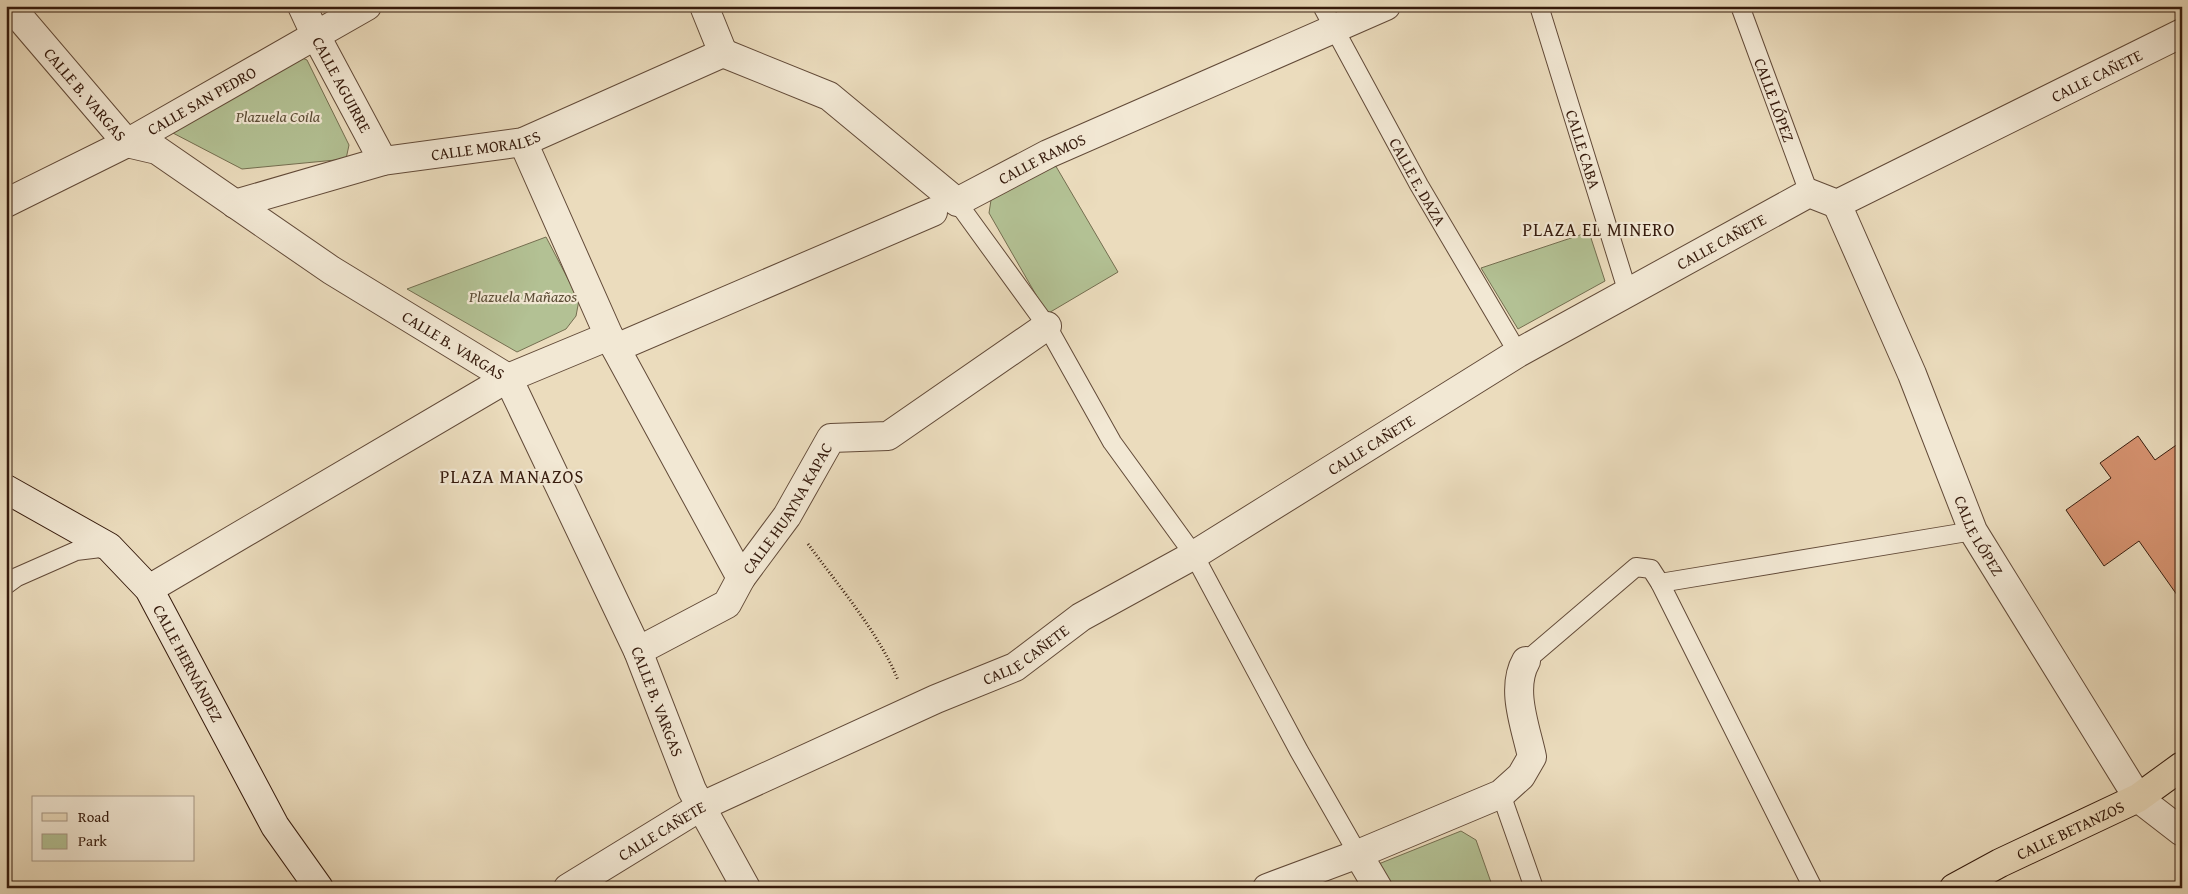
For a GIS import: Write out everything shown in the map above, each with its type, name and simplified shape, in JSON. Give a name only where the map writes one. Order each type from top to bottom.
[{"type":"main road","name":"CALLE BETANZOS","points":[[1954,888],[2000,863],[2138,798],[2182,766]]},
{"type":"street","name":"CALLE B. VARGAS","points":[[10,6],[127,143],[157,150],[331,270],[508,378],[638,652],[700,807],[746,888]]},
{"type":"street","name":"CALLE AGUIRRE","points":[[302,6],[383,161]]},
{"type":"street","name":"CALLE SAN PEDRO","points":[[6,203],[127,143],[367,6]]},
{"type":"street","points":[[704,6],[723,53],[829,96],[945,207]]},
{"type":"street","name":"CALLE RAMOS","points":[[149,589],[508,378],[612,342],[945,207],[1048,154],[1386,6]]},
{"type":"street","name":"CALLE CAÑETE","points":[[1837,204],[2182,33]]},
{"type":"street","name":"CALLE MORALES","points":[[235,204],[383,161],[523,142],[723,53]]},
{"type":"street","points":[[523,142],[612,342],[741,578]]},
{"type":"street","points":[[1809,193],[1837,204]]},
{"type":"street","name":"CALLE CAÑETE","points":[[568,888],[700,807],[911,710],[1016,668],[1081,617],[1194,555],[1518,353],[1809,193]]},
{"type":"street","name":"CALLE LÓPEZ","points":[[1837,204],[1912,374],[1973,531],[2138,798],[2182,832]]},
{"type":"street","name":"CALLE HUAYNA KAPAC","points":[[638,652],[727,604],[741,578],[787,516],[831,438],[888,436],[1047,326]]},
{"type":"street","name":"CALLE HERNÁNDEZ","points":[[6,489],[109,547],[149,589],[275,826],[319,888]]},
{"type":"street","points":[[1267,888],[1358,854],[1501,794],[1521,776],[1532,757],[1519,694],[1519,673],[1526,661]]},
{"type":"street","points":[[1358,854],[1378,888]]},
{"type":"lane","name":"CALLE E. DAZA","points":[[1322,6],[1419,185],[1518,353]]},
{"type":"lane","name":"CALLE CABA","points":[[1538,6],[1628,293]]},
{"type":"lane","name":"CALLE LÓPEZ","points":[[1740,6],[1809,193]]},
{"type":"lane","points":[[945,207],[1047,326],[1112,442],[1194,555],[1299,752],[1358,854]]},
{"type":"lane","points":[[1660,583],[1973,531]]},
{"type":"lane","points":[[6,585],[18,577],[76,551],[109,547]]},
{"type":"lane","points":[[1526,661],[1636,567],[1651,569],[1660,583],[1813,888]]},
{"type":"lane","points":[[1501,794],[1534,888]]},
{"type":"path","points":[[787,516],[850,602],[892,664],[911,710]]},
{"type":"green space","name":"Plazuela Coila","points":[[293,54],[307,60],[349,145],[346,159],[242,169],[171,132]]},
{"type":"green space","points":[[1054,163],[1118,272],[1047,314],[989,213],[991,200]]},
{"type":"green space","points":[[1589,232],[1605,281],[1518,329],[1481,268]]},
{"type":"green space","name":"Plazuela Mañazos","points":[[546,237],[579,300],[576,316],[566,329],[517,352],[407,289]]},
{"type":"green space","points":[[1461,831],[1476,840],[1493,888],[1370,888],[1376,865]]},
{"type":"building","points":[[2138,436],[2155,460],[2182,441],[2182,504],[2179,506],[2182,510],[2182,602],[2139,541],[2104,566],[2066,510],[2111,478],[2100,463]]},
{"type":"district","name":"PLAZA EL MINERO","points":[[1599,230]]},
{"type":"district","name":"PLAZA MANAZOS","points":[[512,477]]}]
